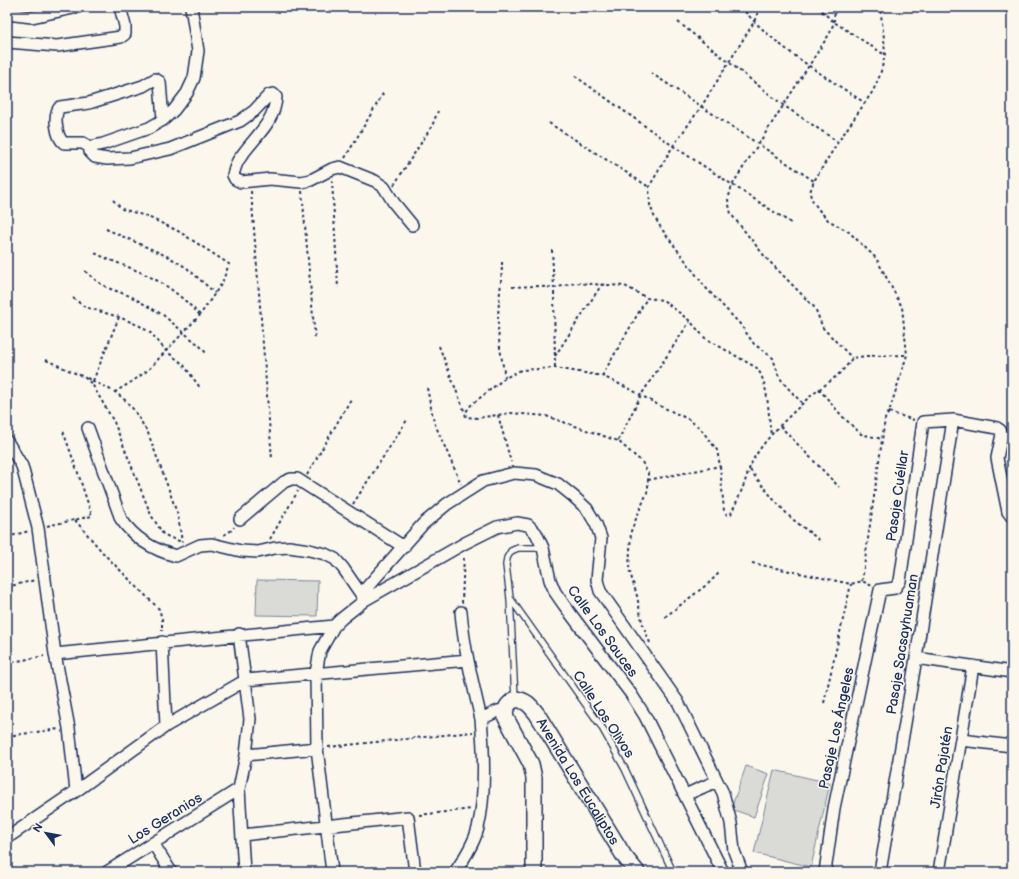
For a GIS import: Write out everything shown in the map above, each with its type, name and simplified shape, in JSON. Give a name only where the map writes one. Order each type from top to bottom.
[{"type":"street","points":[[7,14],[32,17],[40,12],[78,7]]},
{"type":"street","points":[[7,42],[57,46],[121,37],[125,34],[125,26],[120,7]]},
{"type":"street","points":[[90,148],[150,128],[163,120],[174,110],[187,93],[194,78],[198,51],[191,7]]},
{"type":"street","points":[[163,120],[160,82],[155,79],[143,86],[90,103],[60,107],[56,115],[59,139],[64,143],[83,143],[90,148],[90,152],[95,157],[107,159],[130,158],[170,149],[240,121],[254,111],[269,95],[273,94],[276,97],[273,114],[257,138],[239,158],[233,175],[235,179],[241,182],[270,180],[301,182],[311,180],[336,168],[375,181],[384,186],[394,203],[412,225]]},
{"type":"street","points":[[923,422],[953,420],[1000,430],[1002,434],[997,458],[1003,494],[1008,512],[1012,518]]},
{"type":"street","name":"Pasaje Sacsayhuaman","points":[[880,872],[916,658],[953,420]]},
{"type":"street","name":"Pasaje Cuéllar","points":[[880,590],[895,588],[900,581],[923,422]]},
{"type":"street","points":[[88,428],[121,519],[128,529],[138,538],[157,550],[176,556],[200,545],[212,544],[241,551],[258,552],[275,548],[289,547],[309,550],[325,554],[335,559],[363,597]]},
{"type":"street","points":[[7,440],[22,466],[38,528],[56,654],[69,728],[76,791]]},
{"type":"street","points":[[332,872],[317,748],[316,673],[320,651],[334,626],[363,597],[423,524],[447,504],[483,481],[514,473],[536,475],[558,484],[587,509],[596,524],[601,538],[597,580],[600,591],[678,702],[723,793],[731,823],[734,851],[742,872]]},
{"type":"street","points":[[240,519],[284,482],[291,479],[296,479],[404,546]]},
{"type":"street","name":"Calle Los Sauces","points":[[363,597],[497,527],[517,523],[528,525],[536,533],[543,548],[550,580],[555,592],[631,694],[645,716],[723,872]]},
{"type":"street","name":"Pasaje Los Ángeles","points":[[825,872],[834,808],[880,590]]},
{"type":"street","points":[[455,872],[466,856],[478,828],[484,775],[481,719],[463,636],[461,612]]},
{"type":"street","points":[[56,654],[239,634],[334,626]]},
{"type":"street","points":[[239,634],[250,719],[246,755],[239,789],[244,872]]},
{"type":"street","points":[[162,642],[166,726]]},
{"type":"street","points":[[916,658],[1012,672]]},
{"type":"street","points":[[7,838],[76,791],[166,726],[246,680],[468,660]]},
{"type":"street","name":"Jirón Pajatén","points":[[939,872],[973,666]]},
{"type":"street","points":[[515,699],[505,710],[506,718],[531,764],[534,778],[534,872]]},
{"type":"street","name":"Avenida Los Eucaliptos","points":[[515,699],[522,700],[530,705],[537,714],[632,870]]},
{"type":"street","points":[[481,719],[498,711],[505,710]]},
{"type":"street","points":[[961,740],[1012,746]]},
{"type":"street","points":[[246,755],[317,748]]},
{"type":"street","points":[[684,795],[717,781]]},
{"type":"street","name":"Los Geranios","points":[[107,872],[239,789]]},
{"type":"street","points":[[242,835],[408,817],[415,872]]},
{"type":"street","points":[[153,843],[171,872]]},
{"type":"lane","points":[[515,699],[510,598],[506,566],[507,558],[511,552],[518,548],[543,548]]},
{"type":"lane","name":"Calle Los Olivos","points":[[510,598],[601,726],[625,769],[673,872]]},
{"type":"path","points":[[741,7],[754,22],[809,66],[865,103]]},
{"type":"path","points":[[760,7],[754,22],[700,107],[673,146],[649,187],[650,205],[654,216],[662,228],[706,288],[740,324],[754,344],[773,358],[779,377],[802,404]]},
{"type":"path","points":[[817,7],[834,22],[884,56]]},
{"type":"path","points":[[835,7],[834,22],[830,33],[732,185],[728,200],[731,214],[766,258],[815,308],[823,328],[852,358]]},
{"type":"path","points":[[862,581],[885,419],[889,412],[907,355],[902,307],[876,258],[849,232],[828,220],[818,209],[811,198],[810,192],[814,181],[838,142],[873,91],[880,75],[884,56],[884,38],[880,7]]},
{"type":"path","points":[[678,22],[783,105],[838,142]]},
{"type":"path","points":[[651,73],[700,107],[814,181]]},
{"type":"path","points":[[575,76],[673,146],[791,223]]},
{"type":"path","points":[[338,288],[336,168],[384,92]]},
{"type":"path","points":[[389,193],[432,126],[438,111]]},
{"type":"path","points":[[549,123],[649,187]]},
{"type":"path","points":[[250,182],[272,459]]},
{"type":"path","points":[[301,182],[315,339]]},
{"type":"path","points":[[113,200],[122,209],[146,216],[178,231],[229,264],[222,283],[200,315],[148,370],[115,392]]},
{"type":"path","points":[[106,229],[169,257],[187,268],[215,293]]},
{"type":"path","points":[[552,250],[554,288],[554,368]]},
{"type":"path","points":[[95,253],[167,286],[200,315]]},
{"type":"path","points":[[502,262],[502,284],[498,321],[499,343],[505,378]]},
{"type":"path","points":[[85,271],[108,288],[130,296],[147,305],[174,324],[206,353]]},
{"type":"path","points":[[512,287],[536,286],[554,288],[575,283],[602,284],[625,286],[647,298],[663,300],[690,321],[705,338],[757,368],[762,374],[765,384],[771,435]]},
{"type":"path","points":[[555,357],[602,284]]},
{"type":"path","points":[[73,298],[85,307],[119,317],[140,326],[152,334],[166,351],[183,364],[200,389]]},
{"type":"path","points":[[602,376],[647,298]]},
{"type":"path","points":[[93,381],[119,317]]},
{"type":"path","points":[[618,441],[641,395],[690,321]]},
{"type":"path","points":[[439,346],[466,417],[472,418],[511,412],[546,416],[618,441],[642,462],[648,473],[648,490],[632,531],[628,569],[637,596],[642,622],[650,643]]},
{"type":"path","points":[[465,412],[471,405],[505,378],[521,370],[554,368],[602,376],[688,419],[700,428],[717,450],[724,511],[727,515],[731,514],[755,456],[771,435],[802,404],[819,389],[832,381],[852,358],[866,356],[907,355]]},
{"type":"path","points":[[46,360],[115,392],[126,400],[134,410],[148,433],[178,516],[182,542]]},
{"type":"path","points":[[84,377],[92,384],[114,422],[151,516],[163,534],[182,542],[188,541]]},
{"type":"path","points":[[427,388],[434,422],[465,492]]},
{"type":"path","points":[[819,389],[842,416],[861,434],[882,439]]},
{"type":"path","points":[[889,412],[923,422]]},
{"type":"path","points":[[498,415],[514,473]]},
{"type":"path","points":[[348,511],[407,420]]},
{"type":"path","points":[[780,426],[839,488]]},
{"type":"path","points":[[7,537],[38,528],[92,516],[63,431]]},
{"type":"path","points":[[648,480],[720,466]]},
{"type":"path","points":[[750,470],[791,518],[822,542]]},
{"type":"path","points":[[223,536],[232,530],[240,519]]},
{"type":"path","points":[[75,520],[104,554],[158,609],[162,619],[162,642]]},
{"type":"path","points":[[461,612],[465,543]]},
{"type":"path","points":[[752,562],[851,584],[862,581],[880,590]]},
{"type":"path","points":[[665,617],[709,583],[720,572]]},
{"type":"path","points":[[7,586],[46,578]]},
{"type":"path","points":[[824,703],[851,584]]},
{"type":"path","points":[[7,663],[56,654]]},
{"type":"path","points":[[7,736],[69,728]]},
{"type":"path","points":[[317,748],[482,731]]},
{"type":"path","points":[[408,817],[480,809]]},
{"type":"shaded area","points":[[257,580],[318,581],[317,616],[256,615]]},
{"type":"shaded area","points":[[746,766],[769,774],[754,817],[731,809]]},
{"type":"shaded area","points":[[774,770],[830,783],[811,867],[754,853]]}]
